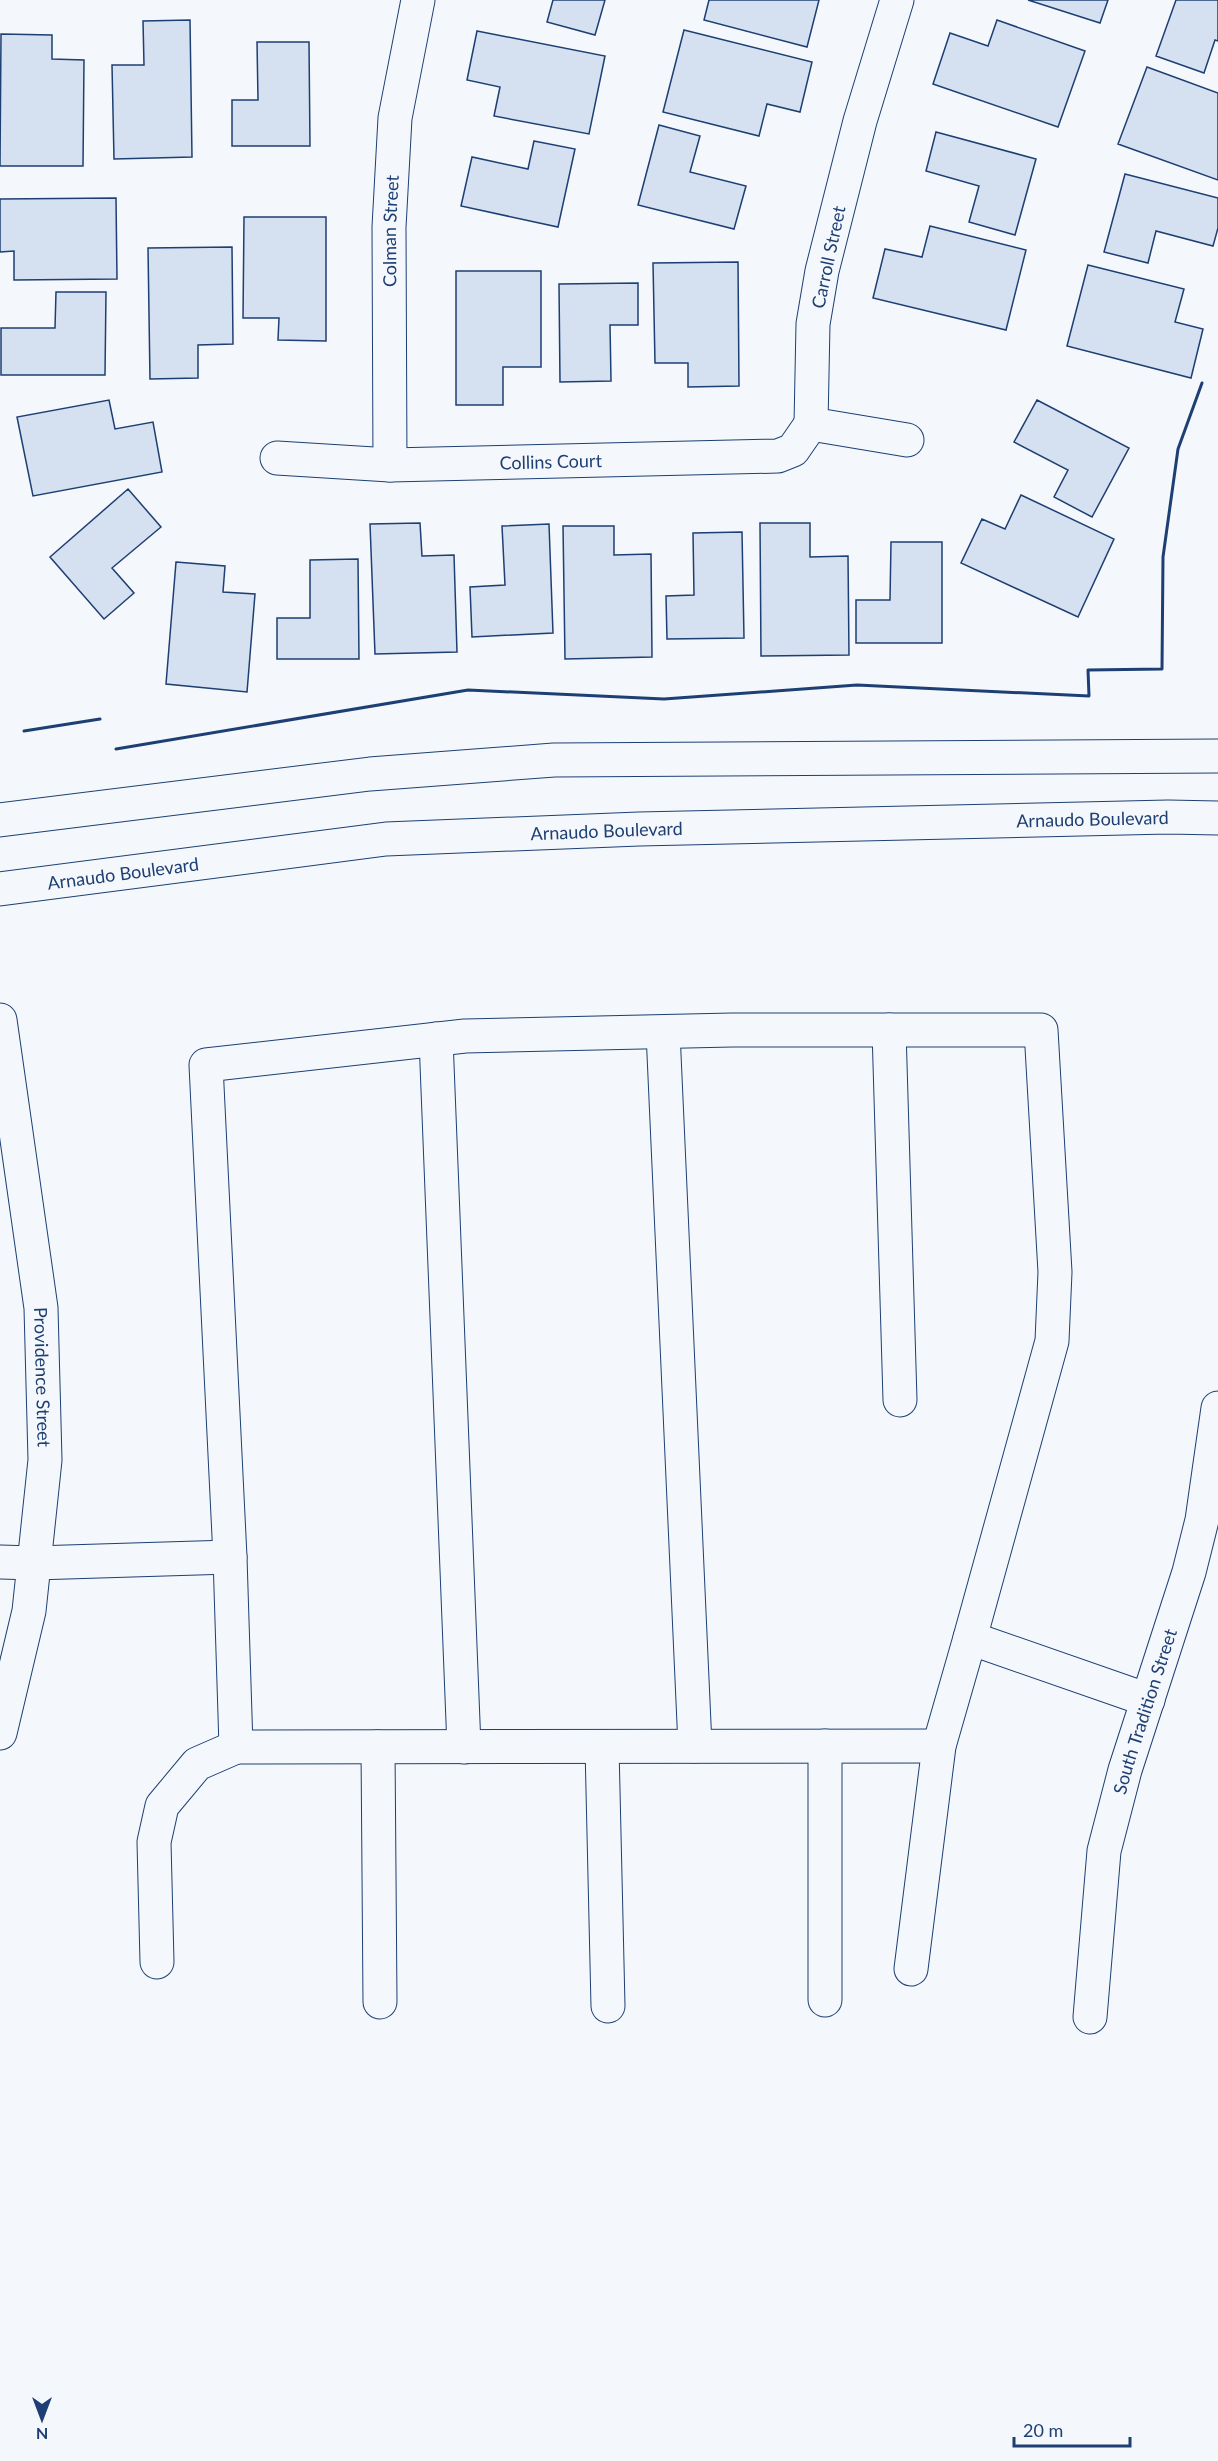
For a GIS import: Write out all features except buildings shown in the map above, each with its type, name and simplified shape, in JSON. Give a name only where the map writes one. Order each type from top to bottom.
[{"type":"street","name":"Colman Street","points":[[390,465],[389,227],[395,118],[418,0]]},
{"type":"street","name":"Carroll Street","points":[[811,424],[813,324],[822,270],[860,121],[897,0]]},
{"type":"street","name":"Collins Court","points":[[277,458],[390,465],[778,456],[794,450],[811,424]]},
{"type":"street","points":[[811,424],[907,440]]},
{"type":"street","points":[[0,820],[370,774],[554,760],[1218,756]]},
{"type":"street","name":"Arnaudo Boulevard","points":[[0,889],[386,839],[639,829],[1168,817],[1218,818]]},
{"type":"street","name":"Providence Street","points":[[0,1020],[41,1308],[45,1460],[29,1611],[0,1733]]},
{"type":"street","points":[[889,1030],[900,1400]]},
{"type":"street","points":[[236,1747],[230,1557],[206,1065],[465,1036],[663,1032],[1041,1030],[1055,1272],[1052,1341],[939,1746],[911,1970]]},
{"type":"street","points":[[663,1032],[695,1746]]},
{"type":"street","points":[[436,1039],[464,1747]]},
{"type":"street","name":"South Tradition Street","points":[[1090,2017],[1104,1851],[1125,1770],[1189,1572],[1202,1520],[1218,1408]]},
{"type":"street","points":[[0,1562],[230,1557]]},
{"type":"street","points":[[970,1638],[1148,1700]]},
{"type":"street","points":[[825,1746],[825,2000]]},
{"type":"street","points":[[157,1962],[154,1842],[162,1806],[197,1764],[236,1747],[939,1746]]},
{"type":"street","points":[[378,1747],[380,2002]]},
{"type":"street","points":[[602,1747],[608,2006]]},
{"type":"wall","points":[[116,749],[468,690],[664,699],[857,685],[1089,696],[1088,670],[1162,669],[1163,557],[1178,449],[1202,383]]},
{"type":"wall","points":[[24,731],[100,719]]}]
